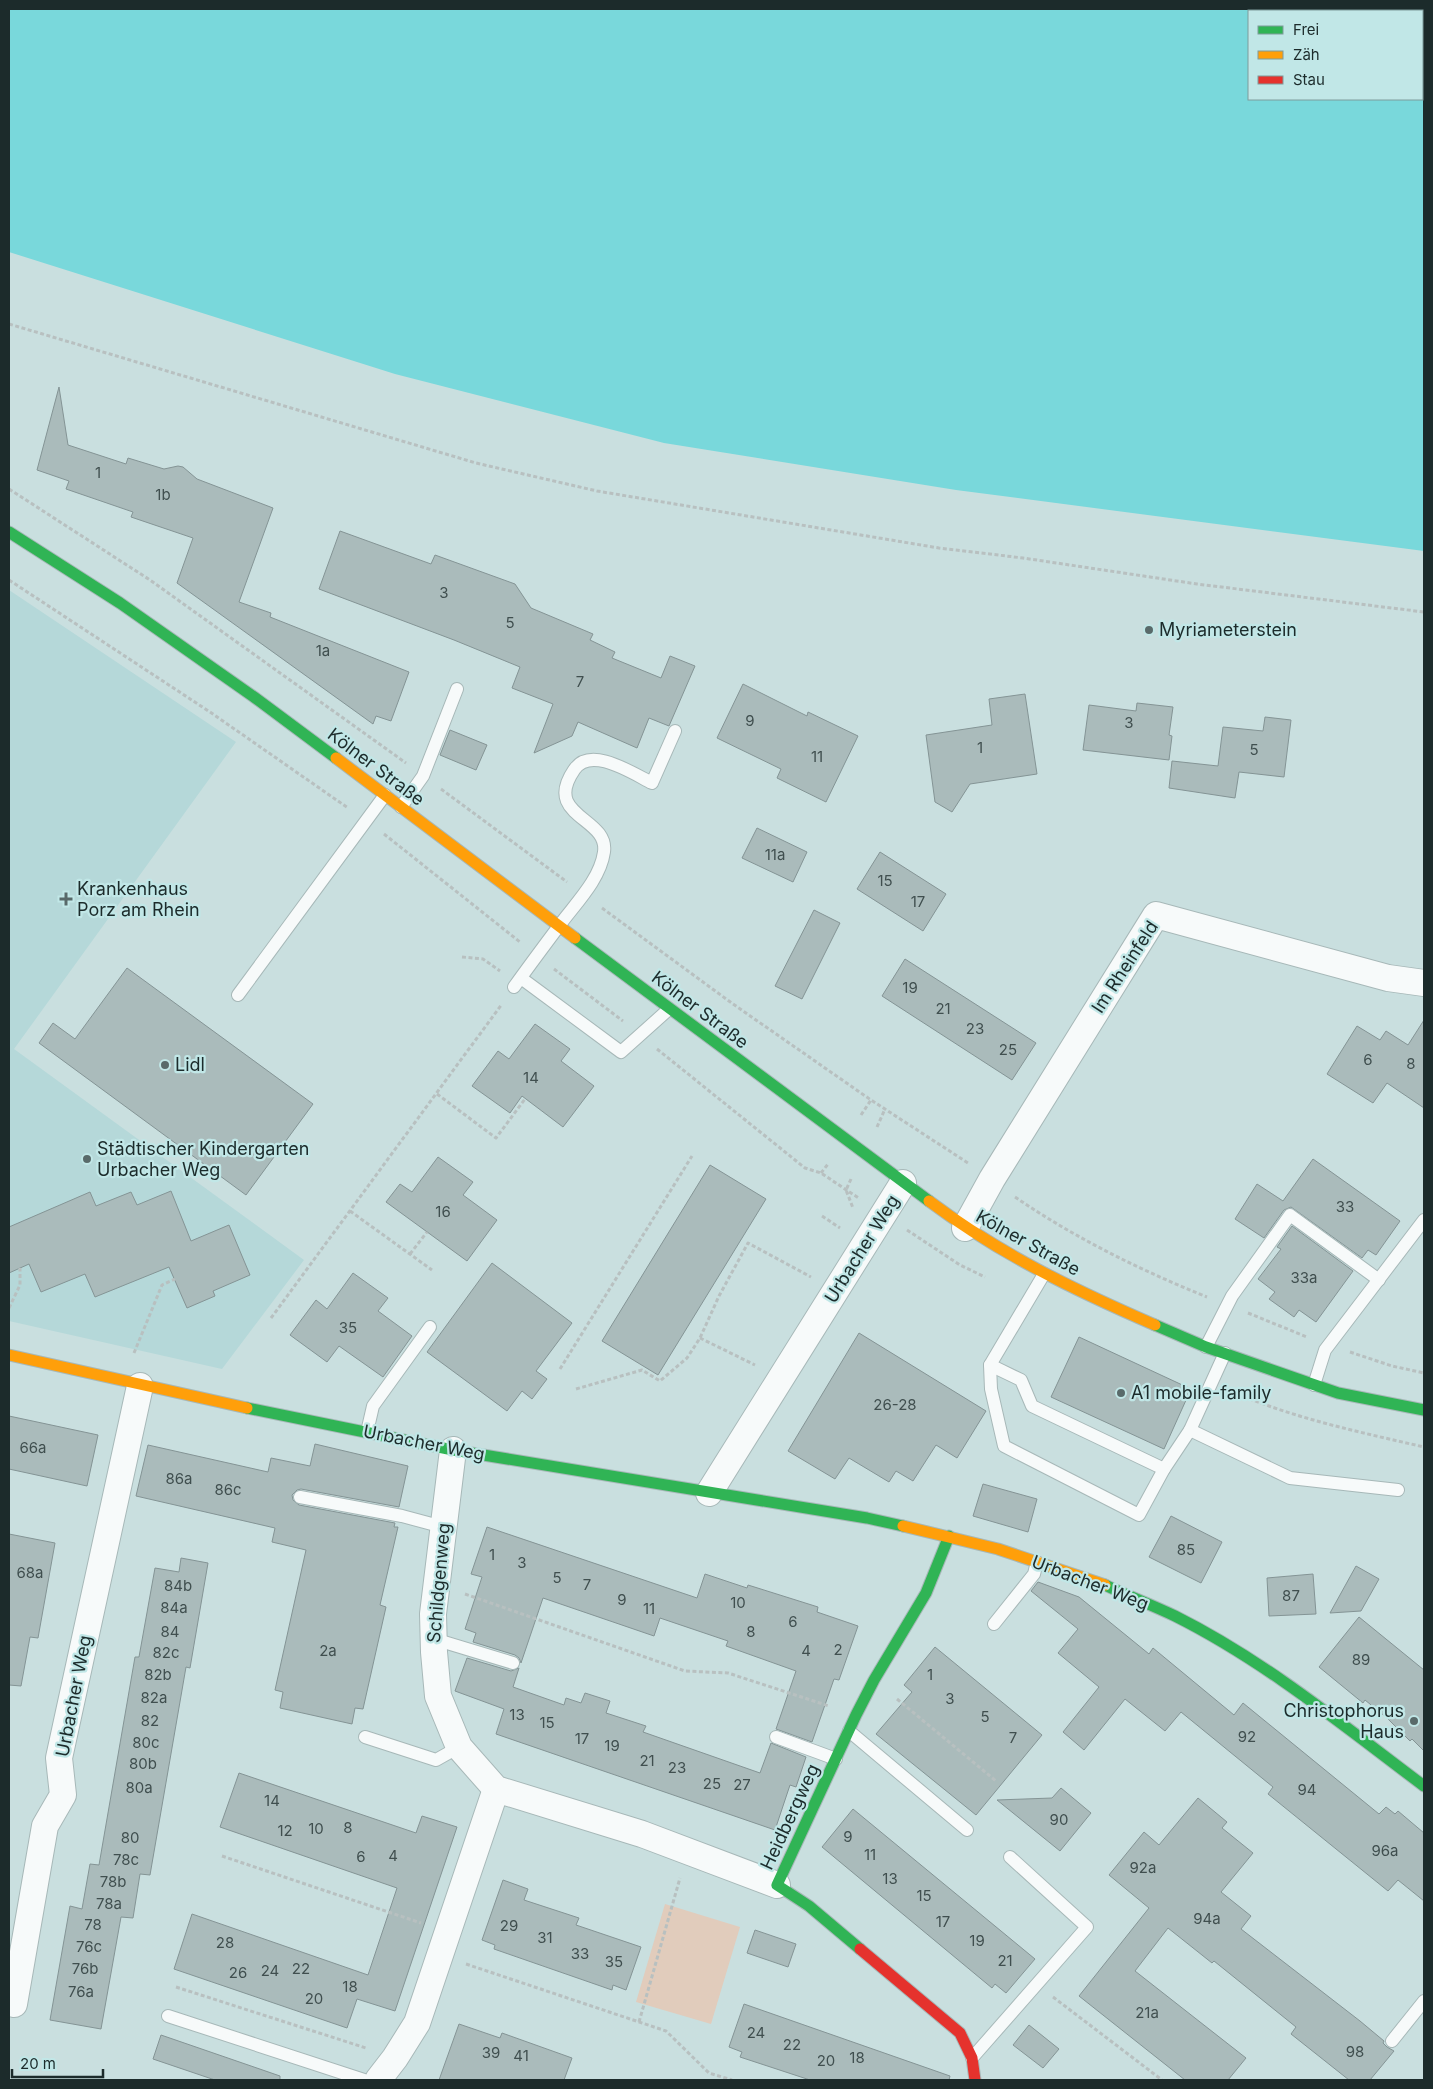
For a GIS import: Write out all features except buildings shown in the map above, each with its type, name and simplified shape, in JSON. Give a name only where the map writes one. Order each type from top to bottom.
[{"type":"street","name":"Kölner Straße","points":[[9,532],[120,604],[254,697],[965,1228],[1044,1274],[1085,1295],[1206,1347],[1338,1393],[1424,1410]]},
{"type":"street","name":"Im Rheinfeld","points":[[965,1228],[992,1179],[1156,915],[1388,978],[1424,983]]},
{"type":"street","name":"Urbacher Weg","points":[[709,1493],[903,1183]]},
{"type":"street","name":"Urbacher Weg","points":[[9,1355],[132,1384],[453,1450],[867,1518],[950,1536],[1037,1562],[1095,1581],[1175,1616],[1234,1650],[1318,1706],[1424,1786]]},
{"type":"street","name":"Urbacher Weg","points":[[14,2004],[45,1826],[63,1795],[60,1758],[132,1384]]},
{"type":"street","name":"Schildgenweg","points":[[453,1450],[433,1614],[438,1696],[459,1747],[496,1788]]},
{"type":"street","name":"Heidbergweg","points":[[950,1536],[926,1593],[874,1680],[856,1715],[777,1885],[809,1906],[960,2033],[972,2058],[975,2080]]},
{"type":"street","points":[[378,2080],[395,2058],[417,2023],[496,1788],[642,1834],[777,1885]]},
{"type":"lane","points":[[401,808],[423,776],[457,689]]},
{"type":"lane","points":[[669,1008],[621,1052],[517,983],[592,882],[604,850],[599,834],[569,808],[566,789],[568,778],[576,767],[583,762],[603,760],[652,783],[675,731]]},
{"type":"lane","points":[[238,994],[385,795]]},
{"type":"lane","points":[[1206,1347],[1232,1296],[1290,1215],[1379,1280]]},
{"type":"lane","points":[[1314,1385],[1325,1350],[1329,1344],[1424,1220]]},
{"type":"lane","points":[[1044,1274],[990,1365],[991,1389],[1004,1446],[1139,1515],[1164,1469],[1190,1430],[1225,1353]]},
{"type":"lane","points":[[366,1432],[373,1406],[430,1327]]},
{"type":"lane","points":[[990,1365],[1022,1380],[1032,1406],[1164,1469]]},
{"type":"lane","points":[[1190,1430],[1290,1478],[1398,1490]]},
{"type":"lane","points":[[300,1497],[402,1516],[443,1527]]},
{"type":"lane","points":[[994,1624],[1034,1574],[1037,1562]]},
{"type":"lane","points":[[434,1639],[513,1662]]},
{"type":"lane","points":[[849,1731],[967,1830]]},
{"type":"lane","points":[[365,1737],[436,1760],[459,1747]]},
{"type":"lane","points":[[776,1737],[836,1759]]},
{"type":"lane","points":[[972,2058],[1087,1927],[1010,1858]]},
{"type":"lane","points":[[1392,2041],[1424,2002]]},
{"type":"lane","points":[[168,2016],[364,2080]]},
{"type":"path","points":[[9,324],[458,458],[597,491],[939,548],[1023,558],[1197,584],[1424,612]]},
{"type":"path","points":[[9,490],[150,580],[423,776],[733,1004],[871,1100],[1066,1230],[1146,1270],[1227,1305],[1392,1366],[1424,1373]]},
{"type":"path","points":[[9,580],[210,712],[366,821],[640,1035],[805,1168],[821,1173]]},
{"type":"path","points":[[271,1318],[517,983],[483,959],[462,957]]},
{"type":"path","points":[[437,1094],[496,1138],[525,1099]]},
{"type":"path","points":[[560,1369],[692,1156]]},
{"type":"path","points":[[350,1211],[432,1270]]},
{"type":"path","points":[[410,1254],[427,1232]]},
{"type":"path","points":[[576,1389],[642,1370],[660,1380],[687,1358],[700,1338],[719,1296],[748,1243],[811,1278]]},
{"type":"path","points":[[9,1308],[20,1285],[20,1268]]},
{"type":"path","points":[[132,1384],[162,1286],[175,1279]]},
{"type":"path","points":[[700,1338],[758,1366]]},
{"type":"path","points":[[436,1584],[685,1671],[728,1673],[856,1715]]},
{"type":"path","points":[[874,1680],[996,1781]]},
{"type":"path","points":[[638,2022],[688,1852]]},
{"type":"path","points":[[222,1856],[638,2022],[666,2031],[709,2073],[732,2080]]},
{"type":"path","points":[[1037,1984],[1162,2080]]},
{"type":"path","points":[[176,1987],[395,2058]]},
{"type":"shaded area","points":[[9,590],[236,742],[14,1049],[304,1260],[222,1369],[9,1321]]},
{"type":"shaded area","points":[[665,1904],[740,1927],[711,2024],[636,2002]]},
{"type":"water","points":[[9,9],[1424,9],[1424,551],[956,490],[664,443],[395,374],[9,252]]},
{"type":"traffic: fast","points":[[9,532],[120,603],[254,697],[336,758]]},
{"type":"traffic: fast","points":[[575,938],[929,1201]]},
{"type":"traffic: fast","points":[[1155,1325],[1206,1347],[1338,1393],[1424,1410]]},
{"type":"traffic: fast","points":[[247,1408],[453,1450],[867,1518],[903,1526]]},
{"type":"traffic: fast","points":[[860,1949],[809,1906],[777,1885],[856,1715],[874,1680],[926,1593],[949,1536]]},
{"type":"traffic: fast","points":[[1105,1585],[1175,1616],[1241,1653],[1303,1695],[1424,1786]]},
{"type":"traffic: slow","points":[[336,758],[575,938]]},
{"type":"traffic: slow","points":[[929,1201],[983,1238],[1038,1270],[1155,1325]]},
{"type":"traffic: slow","points":[[9,1355],[247,1408]]},
{"type":"traffic: slow","points":[[903,1526],[998,1549],[1105,1585]]},
{"type":"traffic: jam","points":[[860,1949],[960,2033],[972,2058],[975,2080]]},
{"type":"place","name":"Myriameterstein","points":[[1149,630]]},
{"type":"place","name":"Krankenhaus Porz am Rhein","points":[[66,899]]},
{"type":"place","name":"Lidl","points":[[165,1065]]},
{"type":"place","name":"Städtischer Kindergarten Urbacher Weg","points":[[87,1159]]},
{"type":"place","name":"A1 mobile-family","points":[[1121,1393]]},
{"type":"place","name":"Christophorus Haus","points":[[1414,1721]]}]
